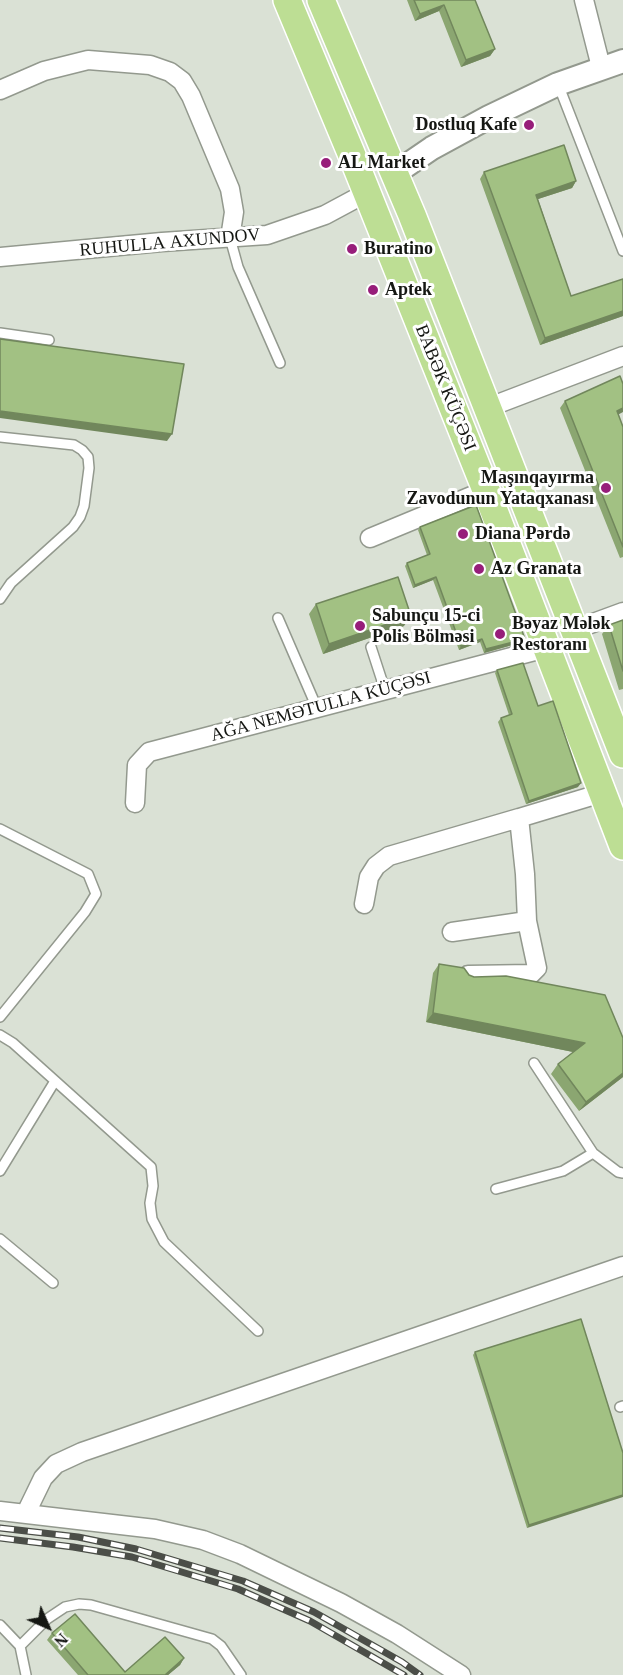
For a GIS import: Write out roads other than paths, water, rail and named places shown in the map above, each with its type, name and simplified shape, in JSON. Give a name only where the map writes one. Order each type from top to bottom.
[{"type":"main road","name":"BABƏK KÜÇƏSI","points":[[287,0],[486,490],[623,846]]},
{"type":"main road","name":"BABƏK KÜÇƏSI","points":[[321,0],[412,215],[623,754]]},
{"type":"main road","points":[[366,193],[394,174]]},
{"type":"street","points":[[584,0],[601,68]]},
{"type":"street","points":[[0,90],[11,83],[44,71],[88,60],[150,65],[170,72],[182,81],[191,96],[230,189],[234,212],[230,238]]},
{"type":"street","points":[[394,174],[432,148],[558,84],[623,61]]},
{"type":"street","name":"RUHULLA AXUNDOV","points":[[0,257],[267,235],[325,215],[366,193]]},
{"type":"street","points":[[487,408],[623,356]]},
{"type":"street","points":[[370,538],[486,490]]},
{"type":"street","points":[[574,630],[623,612]]},
{"type":"street","name":"AĞA NEMƏTULLA KÜÇƏSI","points":[[135,803],[137,765],[149,752],[546,648]]},
{"type":"street","points":[[364,904],[369,877],[376,866],[389,856],[602,793]]},
{"type":"street","points":[[468,975],[531,974],[537,968],[527,921],[519,819]]},
{"type":"street","points":[[452,932],[527,921]]},
{"type":"street","points":[[26,1513],[43,1478],[56,1464],[82,1452],[623,1266]]},
{"type":"street","points":[[0,1510],[155,1529],[212,1543],[240,1554],[341,1603],[397,1634],[461,1675]]},
{"type":"lane","points":[[558,84],[623,251]]},
{"type":"lane","points":[[230,238],[238,267],[280,363]]},
{"type":"lane","points":[[0,333],[49,340]]},
{"type":"lane","points":[[0,437],[74,446],[88,457],[89,468],[84,506],[80,517],[11,583],[0,599]]},
{"type":"lane","points":[[278,618],[318,708]]},
{"type":"lane","points":[[371,647],[385,690]]},
{"type":"lane","points":[[0,830],[88,874],[96,894],[85,912],[0,1017]]},
{"type":"lane","points":[[0,1035],[13,1043],[152,1167],[153,1186],[150,1203],[152,1219],[164,1242],[258,1331]]},
{"type":"lane","points":[[534,1064],[593,1153],[618,1172],[623,1173]]},
{"type":"lane","points":[[0,1171],[55,1081]]},
{"type":"lane","points":[[496,1189],[563,1171],[593,1153]]},
{"type":"lane","points":[[0,1239],[53,1283]]},
{"type":"lane","points":[[20,1646],[47,1619],[65,1607],[79,1604],[91,1605],[212,1639],[221,1646],[241,1675]]},
{"type":"lane","points":[[0,1625],[20,1646],[26,1675]]},
{"type":"railway","points":[[0,1528],[78,1537],[136,1549],[243,1581],[314,1612],[402,1662],[420,1675]]},
{"type":"railway","points":[[0,1538],[132,1557],[238,1589],[310,1621],[404,1675]]},
{"type":"place","name":"Dostluq Kafe","points":[[529,125]]},
{"type":"place","name":"AL Market","points":[[326,163]]},
{"type":"place","name":"Buratino","points":[[352,249]]},
{"type":"place","name":"Aptek","points":[[373,290]]},
{"type":"place","name":"Maşınqayırma Zavodunun Yataqxanası","points":[[606,488]]},
{"type":"place","name":"Diana Pərdə","points":[[463,534]]},
{"type":"place","name":"Az Granata","points":[[479,569]]},
{"type":"place","name":"Sabunçu 15-ci Polis Bölməsi","points":[[360,626]]},
{"type":"place","name":"Bəyaz Mələk Restoranı","points":[[500,634]]}]
